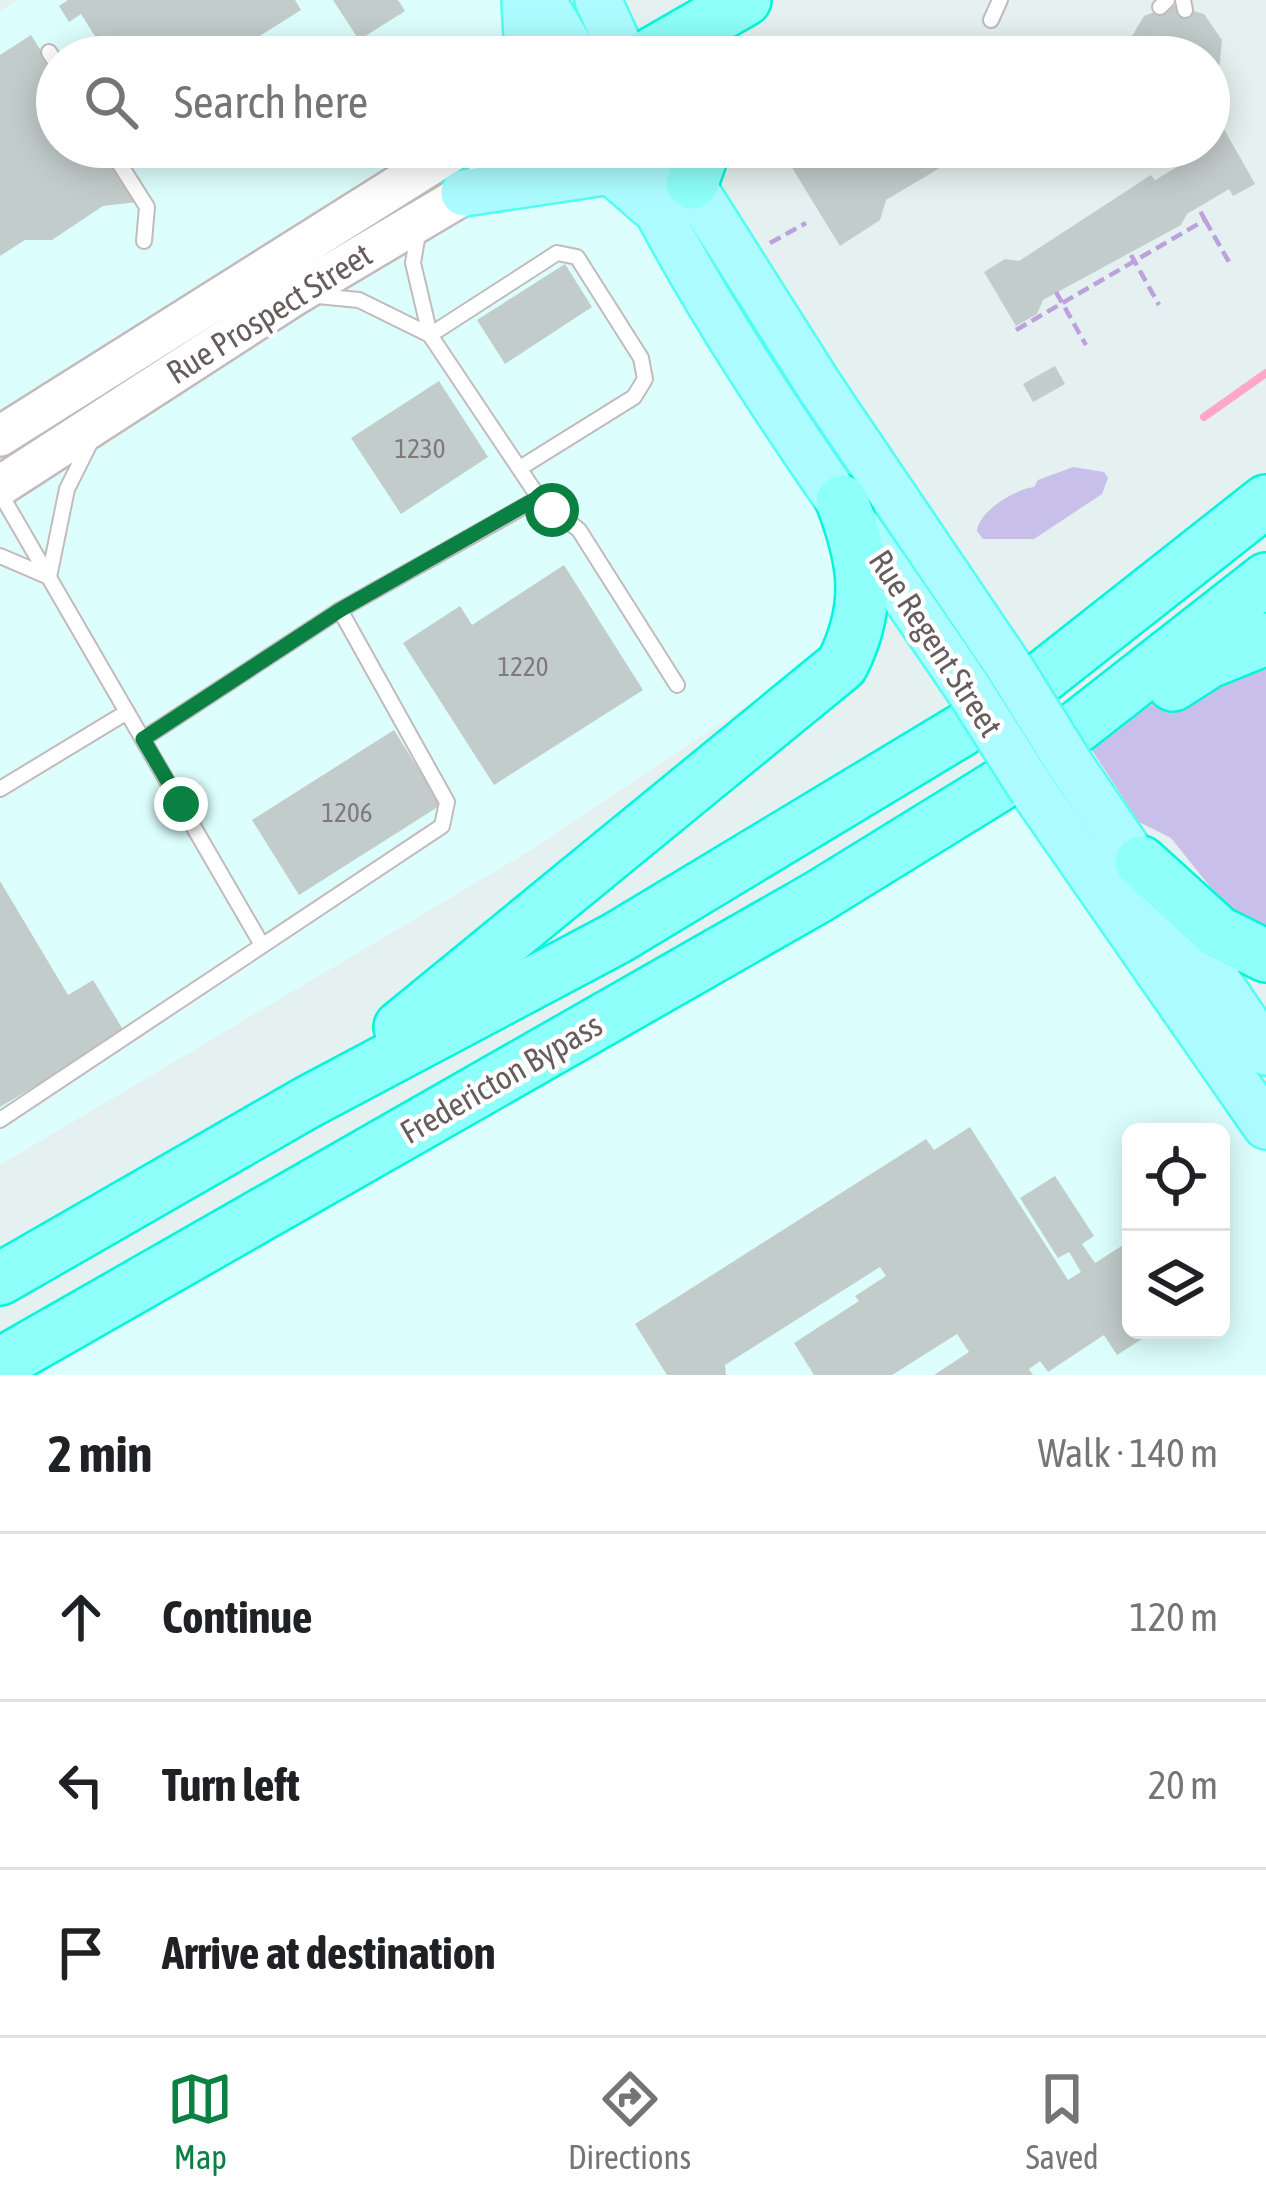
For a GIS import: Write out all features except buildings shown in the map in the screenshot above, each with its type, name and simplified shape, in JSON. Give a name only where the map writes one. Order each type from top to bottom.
[{"type":"highway","points":[[684,36],[749,0]]},
{"type":"highway","points":[[724,36],[749,0]]},
{"type":"highway","points":[[308,1102],[810,697],[842,664],[859,631],[865,598],[859,545],[842,501]]},
{"type":"highway","points":[[1027,672],[1266,501]]},
{"type":"highway","points":[[1078,744],[1266,579]]},
{"type":"highway","points":[[1078,744],[1209,662],[1266,639]]},
{"type":"highway","name":"Fredericton Bypass","points":[[0,1279],[308,1102],[617,938],[966,711]]},
{"type":"highway","name":"Fredericton Bypass","points":[[1,1375],[20,1352],[1016,789]]},
{"type":"highway","points":[[1141,862],[1218,932],[1266,956]]},
{"type":"main road","points":[[525,0],[527,36]]},
{"type":"main road","points":[[542,0],[563,36]]},
{"type":"main road","points":[[598,0],[614,36]]},
{"type":"main road","name":"Rue Prospect Street","points":[[0,436],[426,168]]},
{"type":"main road","name":"Rue Prospect Street","points":[[0,490],[105,416],[295,295],[507,168]]},
{"type":"main road","points":[[464,193],[611,171],[627,180],[680,172]]},
{"type":"main road","name":"Rue Regent Street","points":[[680,172],[842,501],[966,711],[1016,789],[1266,1126]]},
{"type":"main road","name":"Rue Regent Street","points":[[680,172],[820,387],[1078,744],[1141,862],[1266,1052]]},
{"type":"lane","points":[[992,20],[1000,0]]},
{"type":"lane","points":[[122,168],[147,208],[144,241]]},
{"type":"lane","points":[[424,218],[413,244],[413,263],[430,335],[539,497],[579,530],[677,685]]},
{"type":"lane","points":[[430,335],[557,253],[577,256],[640,358],[645,379],[634,397],[520,468]]},
{"type":"lane","points":[[295,295],[359,300],[430,335]]},
{"type":"lane","points":[[49,577],[67,489],[105,416]]},
{"type":"lane","points":[[0,490],[262,945]]},
{"type":"lane","points":[[143,739],[340,610],[539,497]]},
{"type":"lane","points":[[0,556],[49,577]]},
{"type":"lane","points":[[0,1120],[434,834],[447,817],[447,802],[340,610]]},
{"type":"lane","points":[[0,789],[128,712]]},
{"type":"path","points":[[1198,208],[1228,262]]},
{"type":"path","points":[[1016,330],[1132,258],[1205,220]]},
{"type":"path","points":[[770,243],[806,223]]},
{"type":"path","points":[[1132,258],[1159,305]]},
{"type":"path","points":[[1056,292],[1086,345]]},
{"type":"shaded area","points":[[17,0],[525,0],[527,36],[36,36],[36,168],[426,168],[0,436],[0,11]]},
{"type":"shaded area","points":[[611,171],[842,501],[859,631],[531,850],[0,1165],[0,486],[425,218]]},
{"type":"shaded area","points":[[1073,467],[1104,472],[1108,478],[1102,494],[1034,539],[983,539],[977,531],[999,502]]},
{"type":"shaded area","points":[[1266,653],[1266,925],[1232,914],[1171,838],[1139,822],[1088,744],[1198,676]]},
{"type":"shaded area","points":[[1033,791],[1266,1126],[1266,1375],[1,1375]]},
{"type":"waterway","points":[[1204,417],[1266,373]]},
{"type":"route","points":[[181,804],[143,739],[340,610],[539,497],[552,510]]}]
